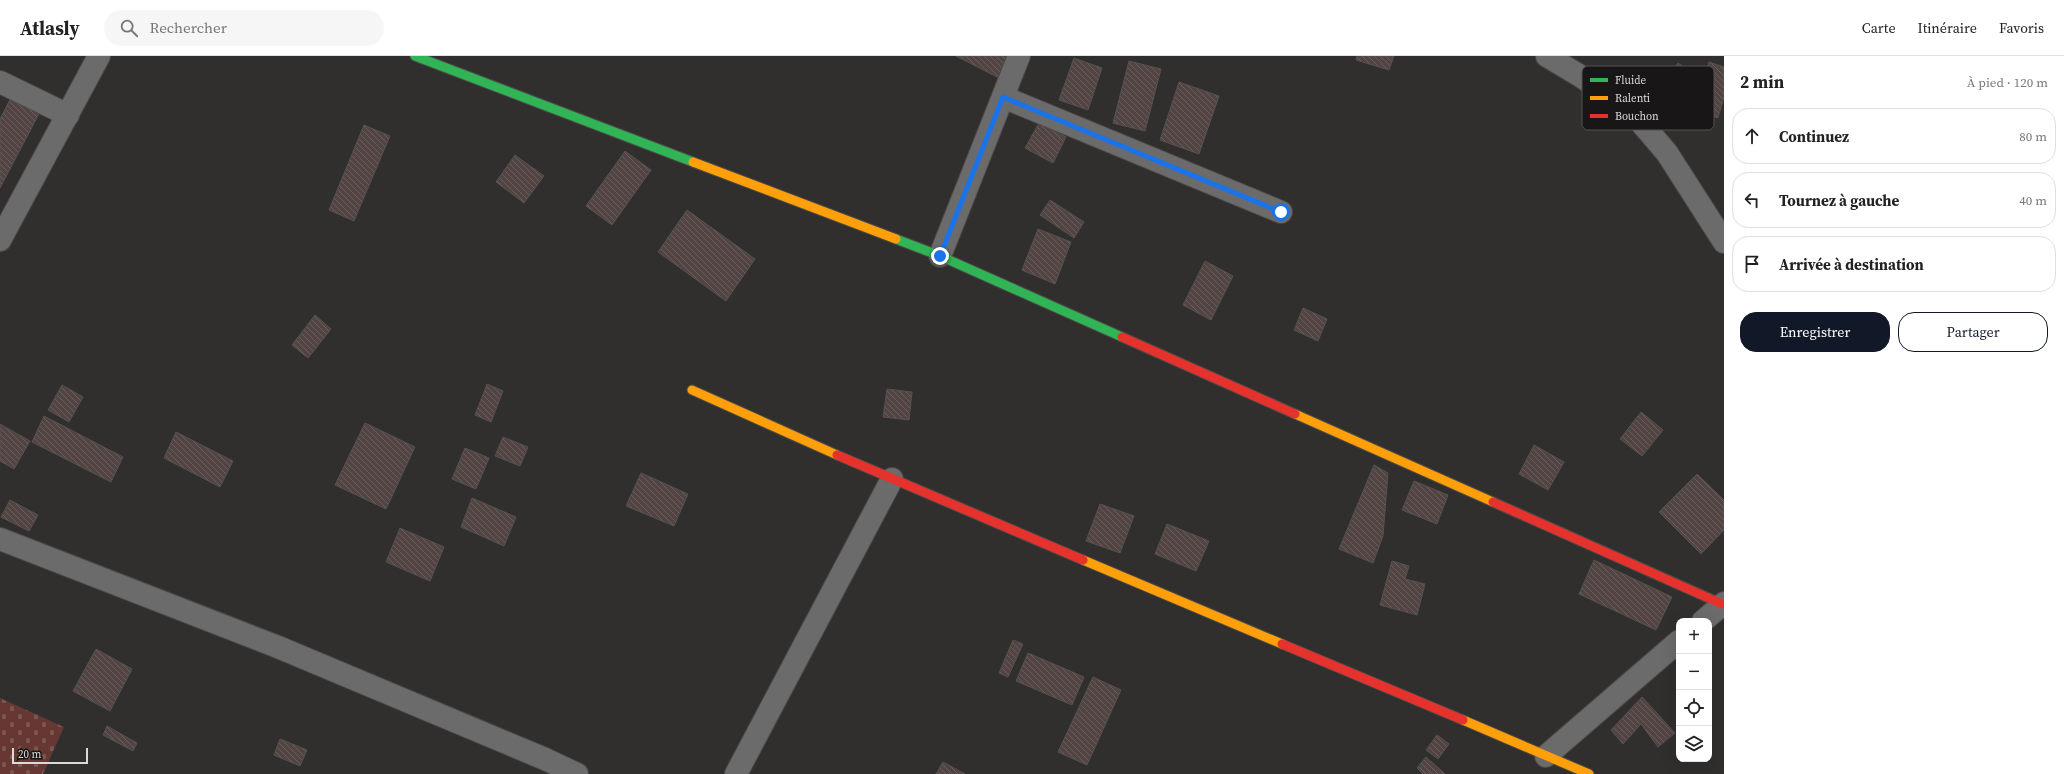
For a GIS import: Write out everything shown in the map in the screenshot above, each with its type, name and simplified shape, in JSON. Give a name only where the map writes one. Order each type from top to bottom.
[{"type":"street","points":[[0,240],[99,56]]},
{"type":"street","points":[[415,56],[940,256],[1723,603],[1706,618]]},
{"type":"street","points":[[940,256],[1019,56]]},
{"type":"street","points":[[1547,56],[1582,77]]},
{"type":"street","points":[[0,82],[68,115]]},
{"type":"street","points":[[1003,97],[1281,212]]},
{"type":"street","points":[[1647,130],[1667,153],[1724,242]]},
{"type":"street","points":[[692,390],[892,479],[1589,774]]},
{"type":"street","points":[[736,774],[892,479]]},
{"type":"street","points":[[0,539],[278,648],[540,766],[577,774]]},
{"type":"street","points":[[1546,756],[1676,644]]},
{"type":"green space","points":[[0,698],[64,727],[43,774],[0,774]]},
{"type":"building","points":[[956,56],[1010,56],[999,78]]},
{"type":"building","points":[[1357,56],[1394,56],[1389,70],[1356,60]]},
{"type":"building","points":[[1074,58],[1102,68],[1088,110],[1059,100]]},
{"type":"building","points":[[1129,61],[1161,69],[1145,131],[1113,123]]},
{"type":"building","points":[[1709,62],[1724,67],[1724,97],[1718,118],[1714,117],[1714,66],[1708,66]]},
{"type":"building","points":[[1179,82],[1219,96],[1199,154],[1160,140]]},
{"type":"building","points":[[14,92],[42,108],[0,188],[0,119]]},
{"type":"building","points":[[1039,123],[1066,137],[1053,163],[1025,148]]},
{"type":"building","points":[[364,125],[390,136],[354,221],[329,210]]},
{"type":"building","points":[[625,151],[651,170],[612,225],[586,206]]},
{"type":"building","points":[[515,155],[544,176],[524,203],[496,182]]},
{"type":"building","points":[[1050,200],[1084,222],[1074,238],[1040,215]]},
{"type":"building","points":[[687,210],[755,259],[726,301],[658,252]]},
{"type":"building","points":[[1038,229],[1071,242],[1055,284],[1022,270]]},
{"type":"building","points":[[1205,261],[1233,276],[1211,320],[1183,305]]},
{"type":"building","points":[[1303,308],[1327,319],[1318,341],[1294,330]]},
{"type":"building","points":[[315,315],[331,329],[308,358],[292,345]]},
{"type":"building","points":[[487,384],[503,391],[491,422],[475,415]]},
{"type":"building","points":[[62,385],[83,397],[69,422],[48,410]]},
{"type":"building","points":[[887,389],[912,392],[909,420],[883,417]]},
{"type":"building","points":[[1641,412],[1663,430],[1642,456],[1620,439]]},
{"type":"building","points":[[44,416],[123,457],[111,482],[32,442]]},
{"type":"building","points":[[365,423],[415,447],[386,509],[335,485]]},
{"type":"building","points":[[0,424],[30,441],[14,469],[0,461]]},
{"type":"building","points":[[176,432],[233,461],[220,487],[164,458]]},
{"type":"building","points":[[503,437],[528,447],[520,466],[495,456]]},
{"type":"building","points":[[1534,445],[1564,462],[1548,490],[1519,474]]},
{"type":"building","points":[[465,448],[489,458],[476,489],[452,479]]},
{"type":"building","points":[[1374,465],[1388,473],[1383,536],[1373,563],[1339,549]]},
{"type":"building","points":[[641,473],[688,494],[674,526],[626,506]]},
{"type":"building","points":[[1697,474],[1724,500],[1724,530],[1701,554],[1659,512]]},
{"type":"building","points":[[1414,481],[1448,495],[1437,524],[1402,510]]},
{"type":"building","points":[[472,498],[516,517],[504,546],[461,527]]},
{"type":"building","points":[[10,500],[38,515],[29,531],[1,517]]},
{"type":"building","points":[[1100,504],[1134,516],[1120,553],[1086,541]]},
{"type":"building","points":[[1167,524],[1209,541],[1196,571],[1155,554]]},
{"type":"building","points":[[400,528],[444,547],[430,581],[386,562]]},
{"type":"building","points":[[1594,560],[1672,597],[1656,630],[1579,594]]},
{"type":"building","points":[[1392,561],[1409,566],[1405,579],[1425,584],[1417,615],[1380,605]]},
{"type":"building","points":[[1013,640],[1023,644],[1008,677],[999,673]]},
{"type":"building","points":[[96,649],[132,669],[110,711],[73,691]]},
{"type":"building","points":[[1028,653],[1084,677],[1072,705],[1016,681]]},
{"type":"building","points":[[1093,677],[1121,690],[1087,765],[1058,752]]},
{"type":"building","points":[[1642,697],[1675,733],[1658,747],[1641,724],[1623,744],[1611,730]]},
{"type":"building","points":[[107,726],[137,743],[133,751],[103,735]]},
{"type":"building","points":[[1437,735],[1449,744],[1438,759],[1426,750]]},
{"type":"building","points":[[280,739],[307,750],[300,766],[274,755]]},
{"type":"building","points":[[1426,757],[1445,774],[1423,774],[1417,768]]},
{"type":"building","points":[[943,762],[965,774],[936,774]]},
{"type":"traffic: fast","points":[[415,56],[693,162]]},
{"type":"traffic: fast","points":[[896,239],[940,256],[1122,337]]},
{"type":"traffic: slow","points":[[693,162],[896,239]]},
{"type":"traffic: slow","points":[[692,390],[837,455]]},
{"type":"traffic: slow","points":[[1295,414],[1493,502]]},
{"type":"traffic: slow","points":[[1083,560],[1282,644]]},
{"type":"traffic: slow","points":[[1463,720],[1589,774]]},
{"type":"traffic: jam","points":[[1122,337],[1295,414]]},
{"type":"traffic: jam","points":[[837,455],[1083,560]]},
{"type":"traffic: jam","points":[[1493,502],[1722,604]]},
{"type":"traffic: jam","points":[[1282,644],[1463,720]]},
{"type":"route","points":[[940,256],[1003,97],[1281,212]]}]
